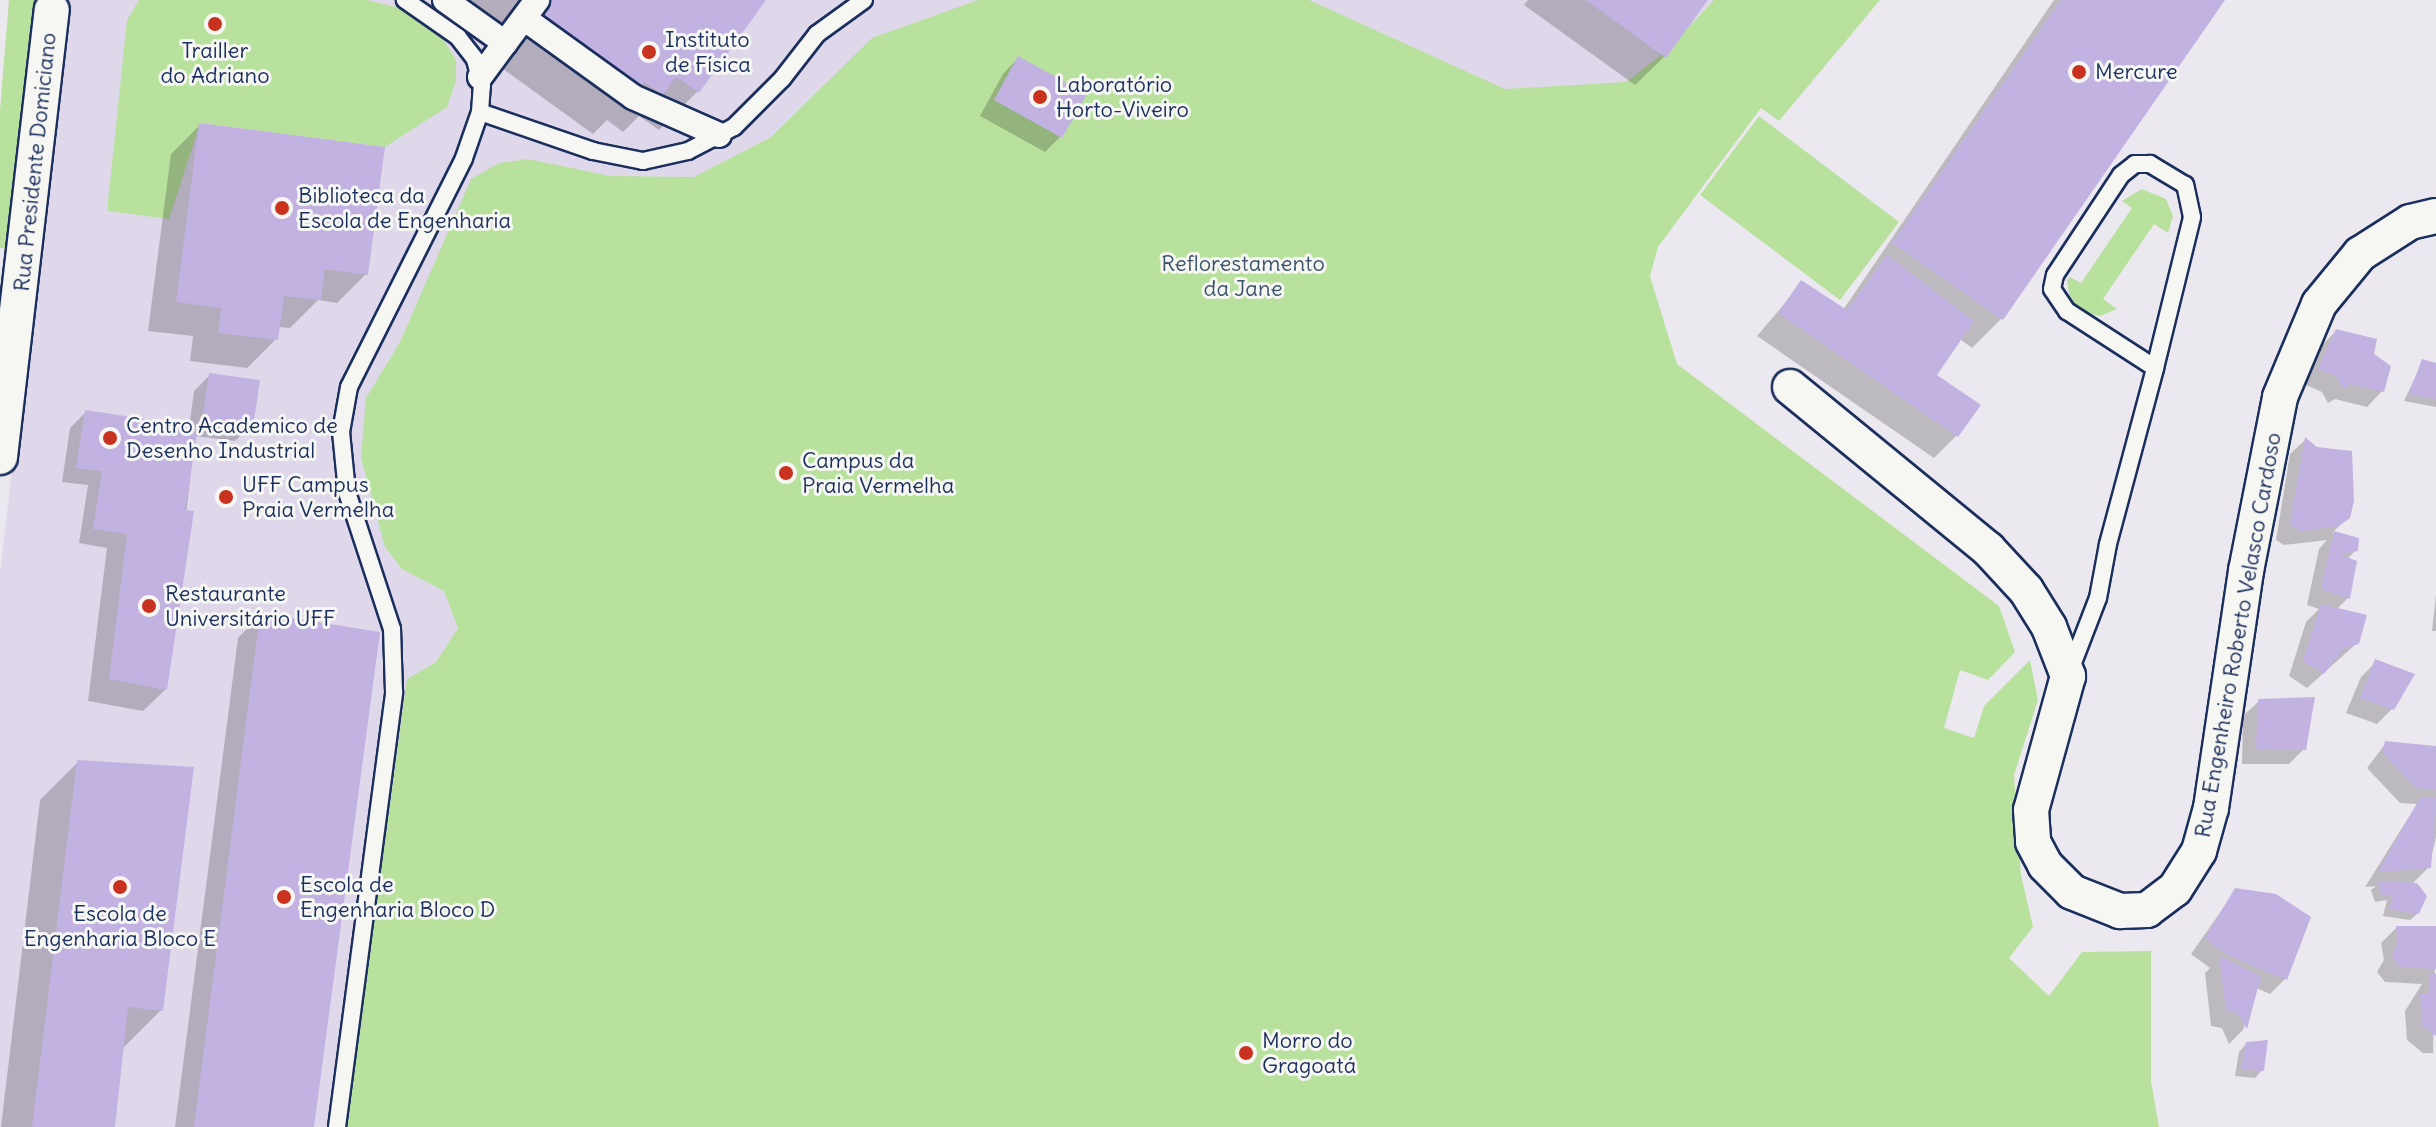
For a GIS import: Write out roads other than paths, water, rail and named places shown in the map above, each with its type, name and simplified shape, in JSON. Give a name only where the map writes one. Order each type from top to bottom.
[{"type":"street","points":[[445,0],[505,43]]},
{"type":"street","name":"Rua Presidente Domiciano","points":[[0,457],[11,277],[52,10]]},
{"type":"street","points":[[480,77],[531,10],[633,97],[719,135]]},
{"type":"street","name":"Rua Engenheiro Roberto Velasco Cardoso","points":[[2068,676],[2031,810],[2033,842],[2045,865],[2072,892],[2120,911],[2147,910],[2175,889],[2199,851],[2211,808],[2246,571],[2280,397],[2313,317],[2360,254],[2410,222],[2436,216]]},
{"type":"street","points":[[1790,387],[1988,549],[2026,590],[2049,627],[2068,676]]},
{"type":"lane","points":[[337,1127],[394,692],[392,629],[347,492],[341,432],[349,387],[464,158],[480,112],[480,77],[475,59],[458,37],[405,0]]},
{"type":"lane","points":[[480,112],[593,151],[643,161],[688,151],[719,135],[782,79],[817,34],[864,0]]},
{"type":"lane","points":[[2068,676],[2098,598],[2189,232],[2191,197],[2170,172],[2135,164],[2113,188],[2055,275],[2052,289],[2067,311],[2155,368]]},
{"type":"place","name":"Trailler do Adriano","points":[[215,24]]},
{"type":"place","name":"Instituto de Física","points":[[649,52]]},
{"type":"place","name":"Mercure","points":[[2079,72]]},
{"type":"place","name":"Laboratório Horto-Viveiro","points":[[1040,97]]},
{"type":"place","name":"Biblioteca da Escola de Engenharia","points":[[282,208]]},
{"type":"place","name":"Centro Academico de Desenho Industrial","points":[[110,438]]},
{"type":"place","name":"Campus da Praia Vermelha","points":[[786,473]]},
{"type":"place","name":"UFF Campus Praia Vermelha","points":[[226,497]]},
{"type":"place","name":"Restaurante Universitário UFF","points":[[149,606]]},
{"type":"place","name":"Escola de Engenharia Bloco E","points":[[120,887]]},
{"type":"place","name":"Escola de Engenharia Bloco D","points":[[284,897]]},
{"type":"place","name":"Morro do Gragoatá","points":[[1246,1053]]},
{"type":"park label","name":"Reflorestamento da Jane","points":[[1243,276]]}]
